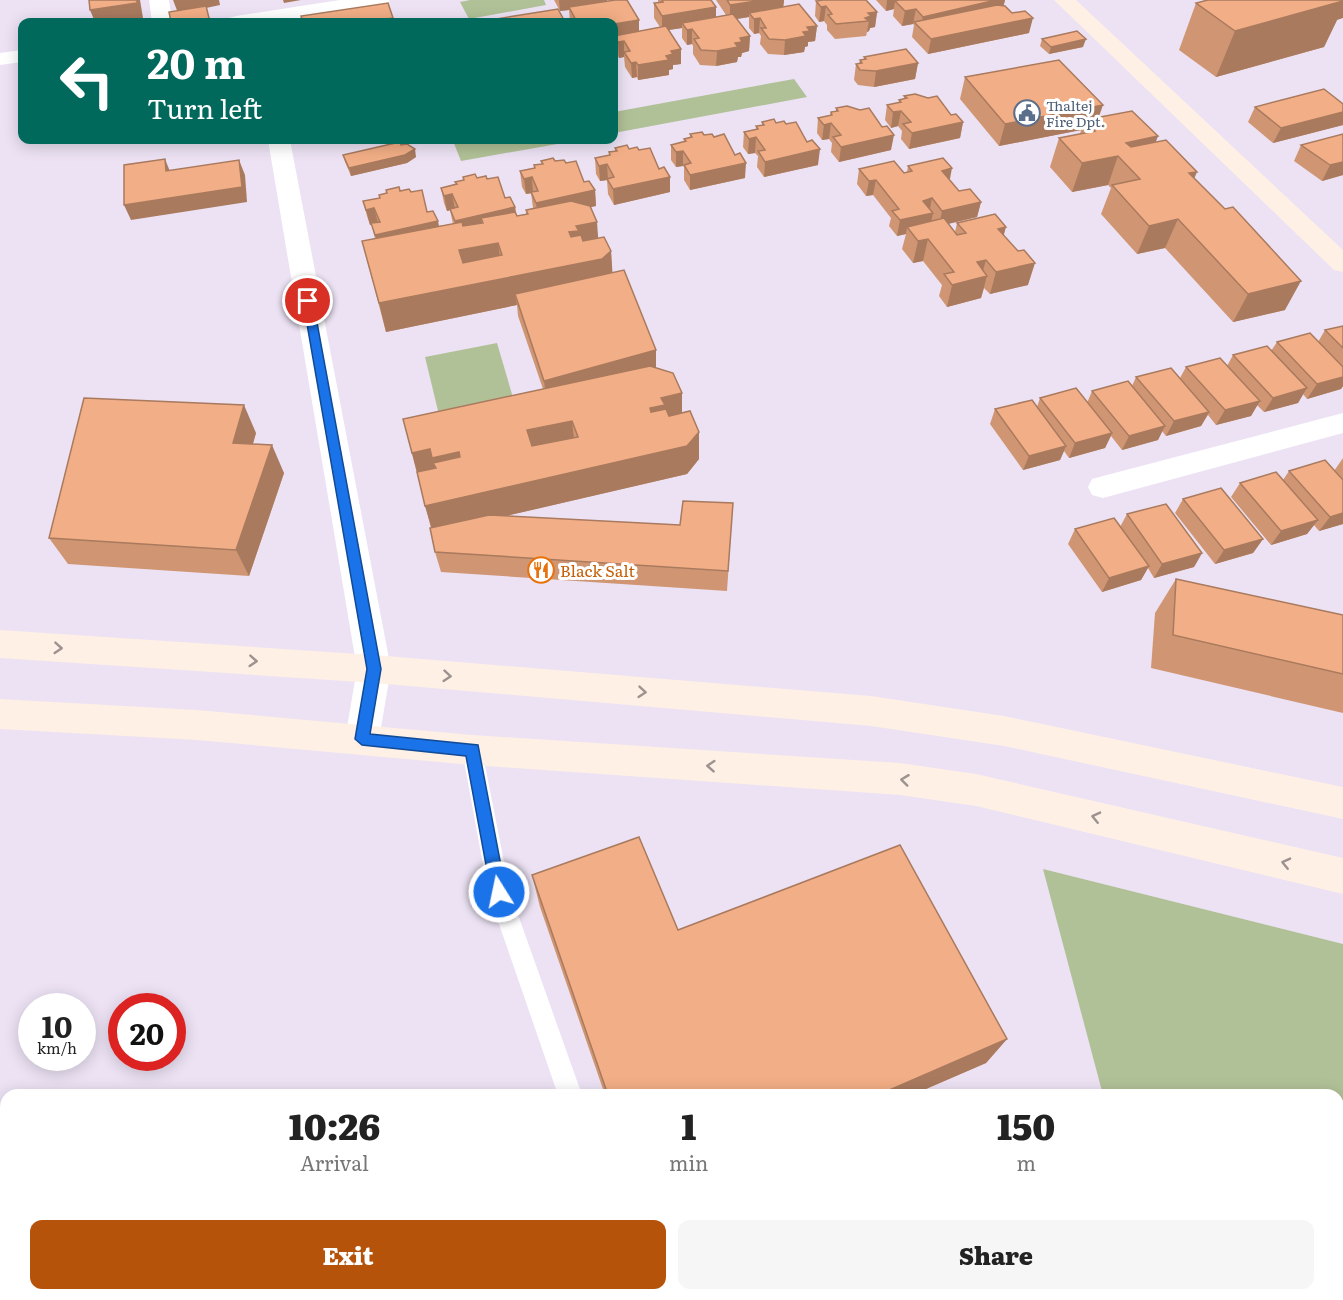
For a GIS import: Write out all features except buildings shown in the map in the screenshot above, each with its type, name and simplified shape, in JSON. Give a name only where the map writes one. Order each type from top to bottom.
[{"type":"main road","points":[[1064,0],[1343,264]]},
{"type":"main road","points":[[0,644],[374,669],[871,711],[1004,731],[1343,803]]},
{"type":"main road","points":[[0,714],[197,725],[472,750],[910,781],[987,793],[1343,876]]},
{"type":"street","points":[[159,0],[161,18]]},
{"type":"street","points":[[256,14],[380,0]]},
{"type":"street","points":[[0,60],[18,57]]},
{"type":"street","points":[[280,144],[374,669],[362,739]]},
{"type":"street","points":[[1103,487],[1343,423]]},
{"type":"lane","points":[[472,750],[499,892],[568,1089]]},
{"type":"green space","points":[[544,0],[546,5],[468,18],[460,2]]},
{"type":"green space","points":[[794,79],[807,97],[618,132],[618,111]]},
{"type":"green space","points":[[454,144],[557,144],[461,161]]},
{"type":"green space","points":[[497,343],[514,401],[439,415],[425,357]]},
{"type":"green space","points":[[1043,869],[1343,944],[1343,1089],[1101,1089]]},
{"type":"place","name":"Thaltej Fire Dpt.","points":[[1027,113]]},
{"type":"place","name":"Black Salt","points":[[541,570]]},
{"type":"route","points":[[308,301],[374,669],[362,739],[472,750],[499,892]]}]
